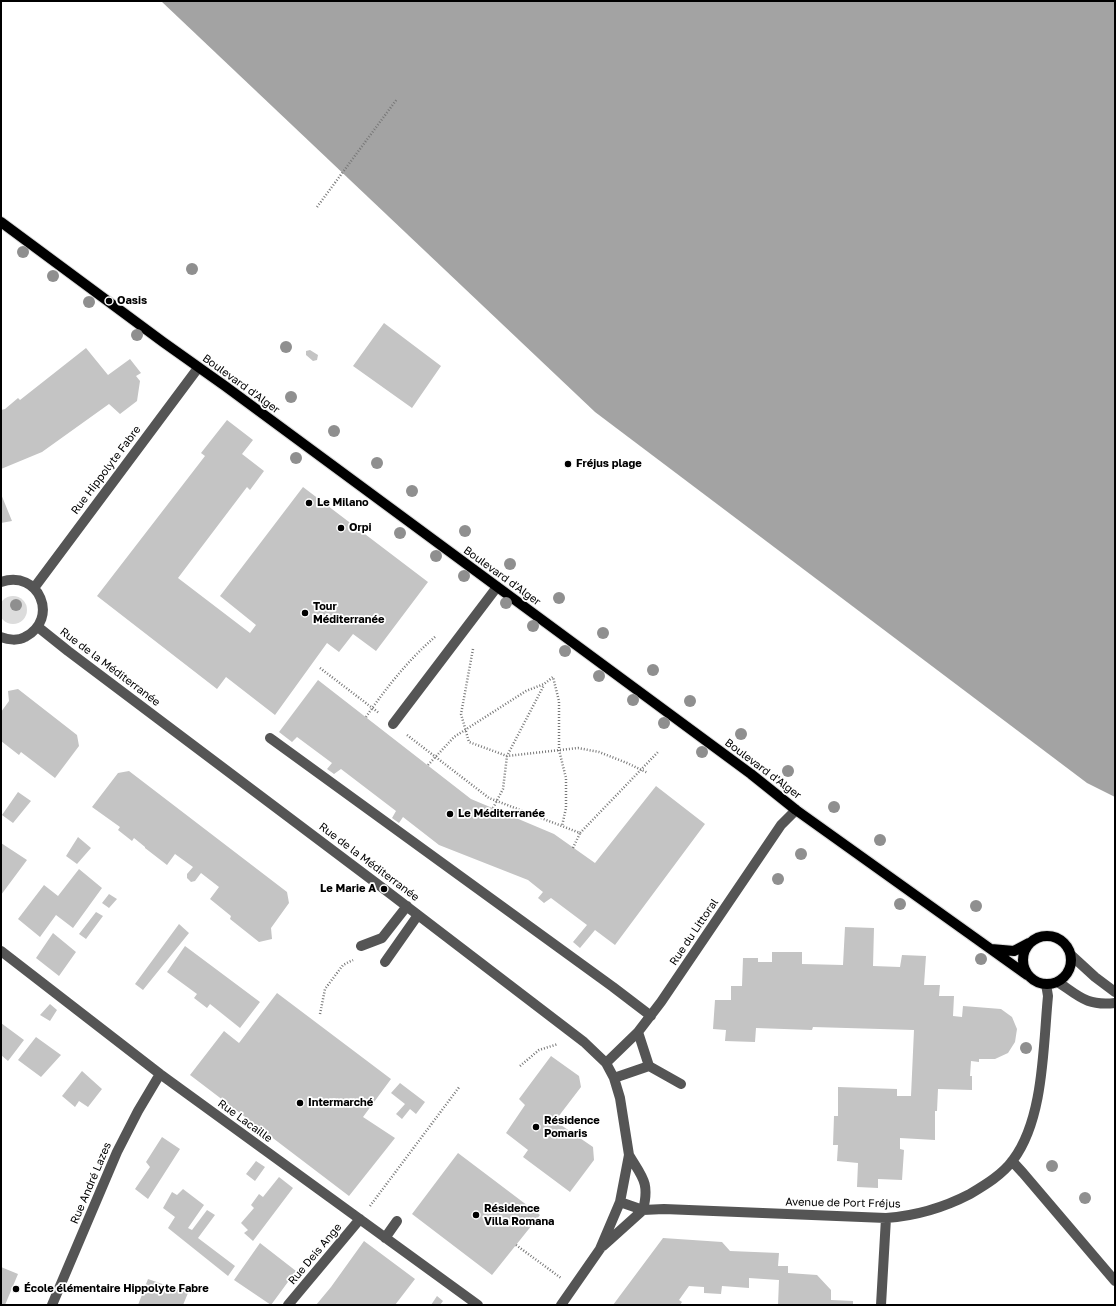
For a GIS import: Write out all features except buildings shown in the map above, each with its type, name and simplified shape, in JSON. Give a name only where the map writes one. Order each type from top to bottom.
[{"type":"main road","name":"Boulevard d'Alger","points":[[1,222],[750,774],[796,810],[1027,975]]},
{"type":"main road","points":[[1043,936],[1058,938],[1064,942],[1068,948],[1070,956],[1071,963],[1069,971],[1064,977],[1058,982],[1046,984],[1032,980],[1027,975],[1022,961],[1025,948],[1030,942],[1043,936]]},
{"type":"main road","name":"Boulevard d'Alger","points":[[991,948],[1014,951],[1030,942]]},
{"type":"street","name":"Rue Hippolyte Fabre","points":[[34,588],[198,368]]},
{"type":"street","points":[[1,582],[11,579],[28,583],[39,595],[43,607],[42,620],[31,634],[14,640],[1,637]]},
{"type":"street","points":[[393,724],[497,587]]},
{"type":"street","name":"Rue de la Méditerranée","points":[[38,627],[74,656],[407,906],[584,1042],[606,1063],[614,1078],[620,1098],[629,1155],[620,1202]]},
{"type":"street","points":[[270,738],[607,982],[651,1016]]},
{"type":"street","name":"Rue du Littoral","points":[[606,1063],[638,1032],[651,1016],[781,825],[796,810]]},
{"type":"street","points":[[361,946],[382,938],[407,906]]},
{"type":"street","points":[[385,962],[418,915]]},
{"type":"street","name":"Rue Lacaille","points":[[1,951],[160,1074],[478,1305]]},
{"type":"street","points":[[1070,956],[1115,992]]},
{"type":"street","points":[[1058,982],[1082,999],[1091,1003],[1115,1003]]},
{"type":"street","name":"Avenue de Port Fréjus","points":[[620,1202],[643,1210],[664,1209],[886,1218],[906,1216],[946,1205],[983,1186],[1000,1174],[1022,1147],[1034,1113],[1038,1096],[1048,996],[1046,984]]},
{"type":"street","points":[[638,1032],[649,1066],[681,1084]]},
{"type":"street","points":[[614,1078],[649,1066]]},
{"type":"street","name":"Rue André Lazes","points":[[52,1305],[117,1152],[138,1111],[160,1074]]},
{"type":"street","name":"Rue de la Méditerranée","points":[[629,1155],[646,1182],[646,1197],[643,1210]]},
{"type":"street","points":[[1012,1161],[1115,1281]]},
{"type":"street","points":[[561,1305],[600,1249],[620,1202]]},
{"type":"street","points":[[600,1249],[643,1210]]},
{"type":"street","points":[[882,1305],[886,1218]]},
{"type":"street","name":"Rue Deis Ange","points":[[288,1305],[360,1220]]},
{"type":"street","points":[[385,1238],[397,1220]]},
{"type":"path","points":[[317,207],[397,99]]},
{"type":"path","points":[[465,629],[473,634],[473,647],[461,714],[469,742],[506,756],[578,748],[599,752],[648,773]]},
{"type":"path","points":[[366,717],[380,696],[423,647],[440,633]]},
{"type":"path","points":[[320,668],[489,798],[580,833]]},
{"type":"path","points":[[428,765],[454,737],[526,691],[544,684],[553,677],[559,701],[559,750],[566,778],[566,808],[562,826]]},
{"type":"path","points":[[493,808],[503,789],[506,756],[544,684]]},
{"type":"path","points":[[574,848],[580,833],[658,752]]},
{"type":"path","points":[[320,1014],[325,989],[343,965],[354,959]]},
{"type":"path","points":[[520,1066],[539,1050],[560,1043]]},
{"type":"path","points":[[360,1220],[460,1086]]},
{"type":"path","points":[[516,1245],[574,1287]]},
{"type":"shaded area","points":[[161,1],[1115,1],[1115,797],[1087,783],[595,412]]},
{"type":"shaded area","points":[[13,596],[23,600],[27,610],[23,620],[13,624],[3,620],[-1,610],[3,600]]},
{"type":"place","name":"Oasis","points":[[109,301]]},
{"type":"place","name":"Fréjus plage","points":[[568,464]]},
{"type":"place","name":"Le Milano","points":[[309,503]]},
{"type":"place","name":"Orpi","points":[[341,528]]},
{"type":"place","name":"Tour Méditerranée","points":[[305,613]]},
{"type":"place","name":"Le Méditerranée","points":[[450,814]]},
{"type":"place","name":"Le Marie A","points":[[384,889]]},
{"type":"place","name":"Intermarché","points":[[300,1103]]},
{"type":"place","name":"Résidence Pomaris","points":[[536,1127]]},
{"type":"place","name":"Résidence Villa Romana","points":[[476,1215]]},
{"type":"place","name":"École élémentaire Hippolyte Fabre","points":[[16,1289]]}]
